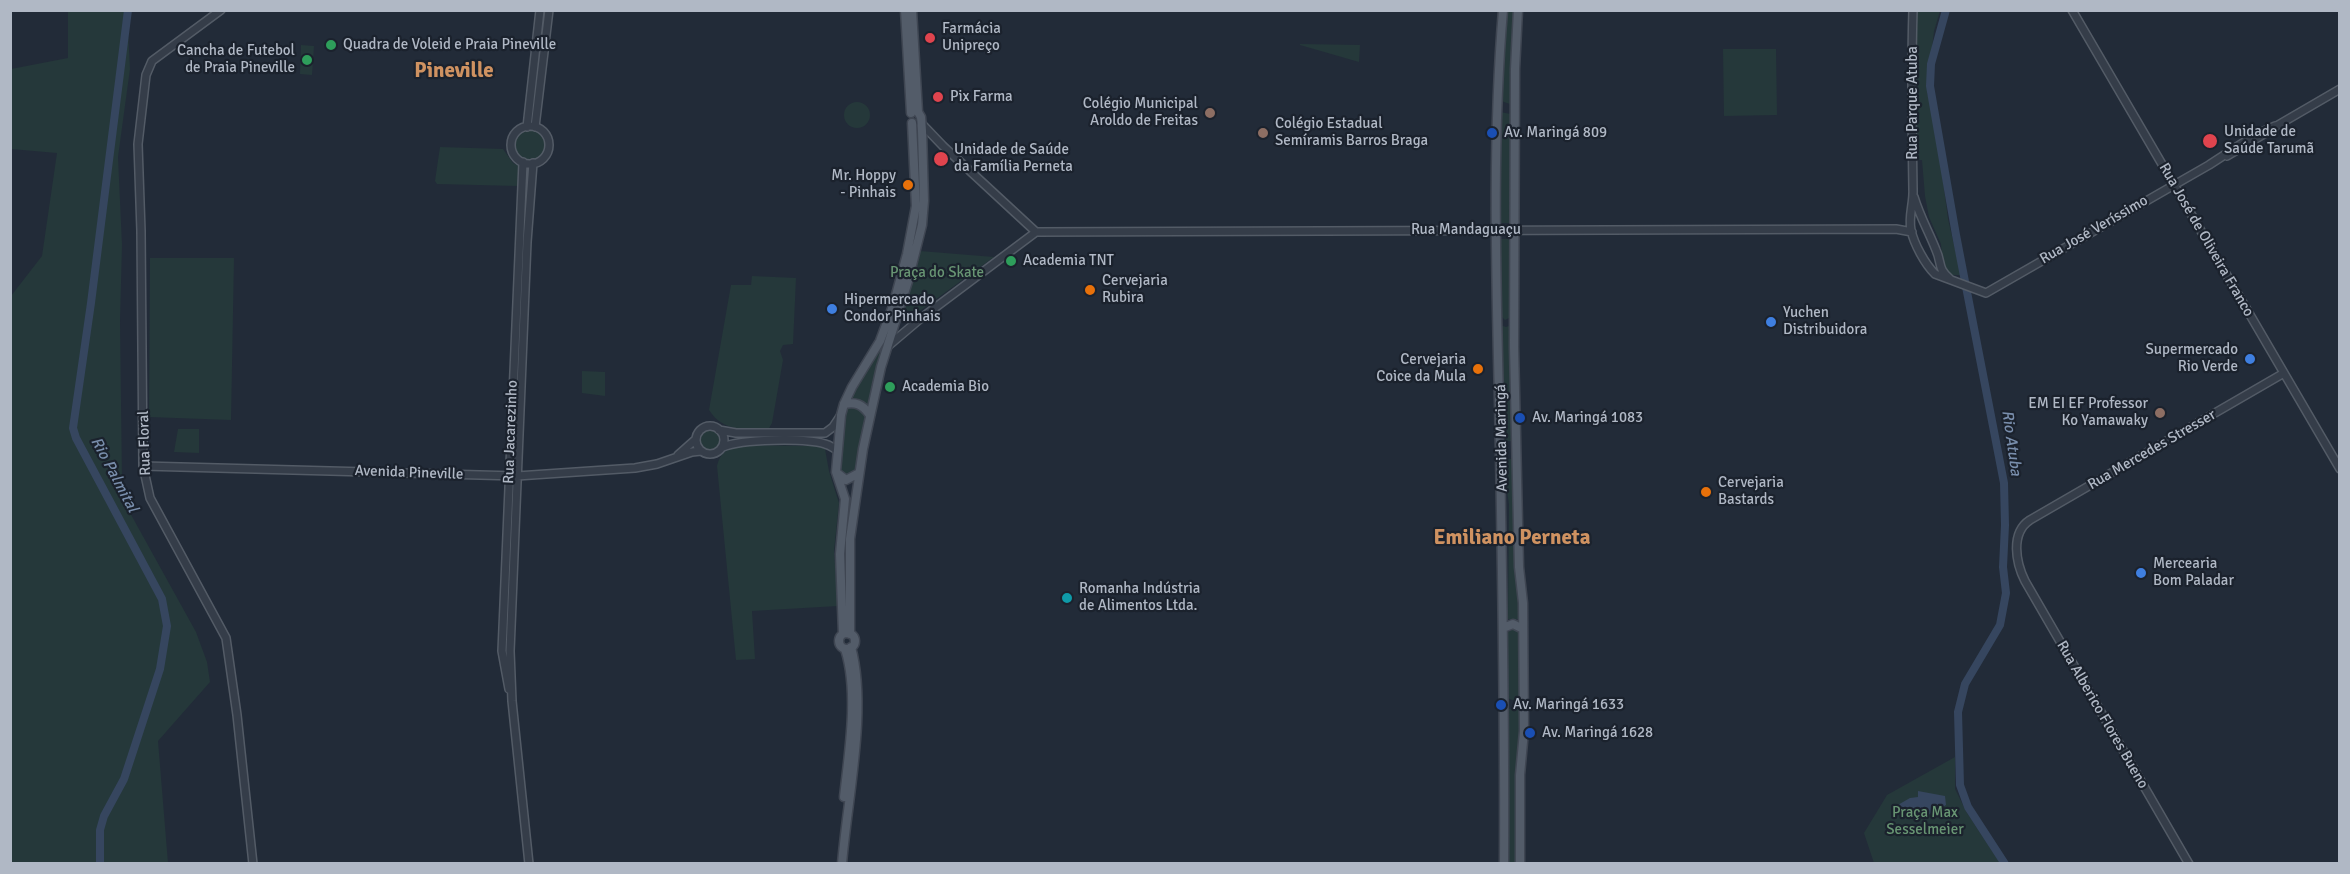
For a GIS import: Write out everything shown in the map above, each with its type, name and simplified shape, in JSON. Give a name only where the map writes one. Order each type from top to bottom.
[{"type":"main road","points":[[842,864],[854,761],[856,714],[855,664],[848,648],[839,642],[846,634],[850,539],[869,414],[908,281],[922,225],[924,201],[904,10]]},
{"type":"main road","points":[[912,10],[915,117]]},
{"type":"main road","name":"Avenida Maringá","points":[[1503,10],[1497,146],[1497,318],[1504,702],[1504,864]]},
{"type":"main road","name":"Avenida Maringá","points":[[1518,10],[1515,69],[1514,318],[1515,449],[1519,567],[1523,603],[1524,730],[1520,775],[1520,864]]},
{"type":"main road","points":[[1497,146],[1500,140],[1506,138],[1512,140],[1515,147]]},
{"type":"main road","points":[[837,864],[851,711],[848,648],[855,641],[846,634],[840,554],[845,499],[836,470],[837,450],[844,404],[880,341],[903,272],[916,206],[917,139]]},
{"type":"main road","points":[[1497,318],[1505,321],[1514,318]]},
{"type":"main road","points":[[844,404],[856,402],[869,414]]},
{"type":"main road","points":[[836,470],[846,480],[859,473]]},
{"type":"main road","points":[[1503,628],[1518,624],[1523,629]]},
{"type":"main road","points":[[1504,702],[1513,706],[1524,701]]},
{"type":"street","name":"Rua Floral","points":[[221,10],[152,61],[146,75],[138,129],[143,466],[150,498],[226,638],[253,864]]},
{"type":"street","points":[[527,127],[540,10]]},
{"type":"street","points":[[536,127],[549,10]]},
{"type":"street","name":"Rua Parque Atuba","points":[[1913,10],[1911,89],[1914,195]]},
{"type":"street","name":"Rua José de Oliveira Franco","points":[[2072,10],[2340,469]]},
{"type":"street","name":"Rua José Veríssimo","points":[[1952,281],[1986,293],[2235,152],[2340,89]]},
{"type":"street","points":[[887,347],[920,319],[1036,232],[933,137],[915,117]]},
{"type":"street","points":[[527,127],[536,127],[545,134],[549,145],[544,157],[533,163],[523,162],[513,153],[511,142],[516,132],[527,127]]},
{"type":"street","name":"Rua Jacarezinho","points":[[512,701],[502,651],[523,162]]},
{"type":"street","name":"Rua Jacarezinho","points":[[529,864],[512,701],[510,651],[527,242],[533,163]]},
{"type":"street","points":[[1914,195],[1920,219],[1937,251],[1940,269],[1952,281]]},
{"type":"street","points":[[1914,195],[1910,221],[1912,232],[1935,274],[1952,281]]},
{"type":"street","points":[[1896,230],[1914,218],[1920,219]]},
{"type":"street","name":"Rua Mandaguaçu","points":[[1036,232],[1497,229],[1896,230],[1912,232]]},
{"type":"street","points":[[1923,255],[1931,256],[1937,251]]},
{"type":"street","points":[[897,313],[900,321],[905,324],[920,319]]},
{"type":"street","points":[[514,358],[523,360]]},
{"type":"street","name":"Rua Mercedes Stresser","points":[[2018,565],[2018,535],[2021,527],[2284,373]]},
{"type":"street","points":[[719,430],[736,433],[814,433],[829,431],[842,416]]},
{"type":"street","points":[[723,447],[724,437],[713,426],[703,428],[698,433],[696,445],[701,451],[714,454],[733,443],[752,442],[814,442],[829,445],[837,450]]},
{"type":"street","points":[[752,433],[752,442]]},
{"type":"street","points":[[814,433],[814,442]]},
{"type":"street","name":"Avenida Pineville","points":[[674,458],[696,439]]},
{"type":"street","name":"Avenida Pineville","points":[[143,466],[517,476],[635,468],[701,451]]},
{"type":"street","name":"Rua Alberico Flores Bueno","points":[[2018,565],[2031,593],[2189,864]]},
{"type":"green space","points":[[68,11],[127,11],[130,69],[118,157],[122,245],[120,321],[122,481],[129,511],[196,632],[207,662],[210,682],[158,741],[168,863],[11,863],[11,296],[42,256],[57,153],[11,149],[11,69],[68,58]]},
{"type":"green space","points":[[1506,11],[1514,11],[1510,104],[1501,101]]},
{"type":"green space","points":[[1917,11],[1940,11],[1934,31],[1927,92],[1935,120],[1948,219],[1961,275],[1949,275],[1943,267],[1941,244],[1929,217],[1922,160],[1915,160],[1914,83]]},
{"type":"green space","name":"Cancha de Futebol de Praia Pineville","points":[[301,45],[314,46],[312,75],[300,74]]},
{"type":"green space","points":[[1300,45],[1360,45],[1359,62]]},
{"type":"green space","points":[[1723,49],[1776,49],[1777,115],[1724,116]]},
{"type":"green space","points":[[857,102],[866,106],[870,115],[866,124],[857,128],[848,124],[844,115],[848,106]]},
{"type":"green space","points":[[1500,112],[1511,114],[1511,223],[1499,223]]},
{"type":"green space","points":[[529,128],[541,133],[546,145],[541,157],[529,162],[517,157],[512,145],[517,133]]},
{"type":"green space","points":[[918,139],[921,194],[920,208]]},
{"type":"green space","points":[[440,147],[503,149],[513,163],[519,166],[518,186],[437,184],[435,181]]},
{"type":"green space","points":[[919,217],[913,255],[869,406],[859,400],[849,401],[884,341],[908,271]]},
{"type":"green space","points":[[1500,239],[1512,239],[1510,315],[1505,320],[1501,316]]},
{"type":"green space","name":"Praça do Skate","points":[[920,251],[994,257],[910,318],[905,318],[903,315]]},
{"type":"green space","points":[[150,258],[234,258],[231,420],[149,417]]},
{"type":"green space","points":[[752,276],[796,278],[793,344],[783,345],[780,351],[783,360],[772,423],[768,430],[728,426],[709,410],[731,285],[751,285]]},
{"type":"green space","points":[[1500,325],[1506,327],[1511,325],[1512,441],[1503,441]]},
{"type":"green space","points":[[582,371],[605,372],[605,396],[582,393]]},
{"type":"green space","points":[[856,406],[866,416],[857,471],[849,476],[841,475],[839,468],[846,412],[849,407]]},
{"type":"green space","points":[[710,428],[719,431],[722,440],[719,449],[710,452],[701,449],[698,440],[701,431]]},
{"type":"green space","points":[[178,429],[199,429],[199,453],[174,452]]},
{"type":"green space","points":[[743,445],[822,446],[825,449],[839,503],[834,551],[838,606],[752,611],[755,659],[736,660],[717,466],[720,457],[726,451]]},
{"type":"green space","points":[[1502,459],[1512,459],[1516,567],[1521,619],[1508,619],[1509,504]]},
{"type":"green space","points":[[1517,630],[1521,634],[1521,697],[1515,701],[1507,698],[1507,633]]},
{"type":"green space","points":[[1509,709],[1521,709],[1517,863],[1509,864]]},
{"type":"green space","name":"Praça Max Sesselmeier","points":[[1955,757],[1955,789],[1967,813],[2000,863],[1874,863],[1864,833],[1887,795]]},
{"type":"water","points":[[1918,791],[1945,796],[1946,805],[1924,817],[1918,814],[1898,812],[1896,806],[1910,798],[1918,797]]},
{"type":"waterway","name":"Rio Palmital","points":[[100,864],[100,830],[104,816],[124,779],[160,669],[167,626],[162,599],[76,438],[73,428],[128,10]]},
{"type":"waterway","name":"Rio Atuba","points":[[1946,10],[1931,64],[1930,86],[2004,483],[2005,525],[2003,567],[2006,593],[2000,625],[1965,684],[1958,712],[1960,785],[1968,807],[2005,864]]},
{"type":"place","name":"Farmácia Unipreço","points":[[930,38]]},
{"type":"place","name":"Quadra de Voleid e Praia Pineville","points":[[331,45]]},
{"type":"place","name":"Cancha de Futebol de Praia Pineville","points":[[307,60]]},
{"type":"place","name":"Pix Farma","points":[[938,97]]},
{"type":"place","name":"Colégio Municipal Aroldo de Freitas","points":[[1210,113]]},
{"type":"place","name":"Colégio Estadual Semíramis Barros Braga","points":[[1263,133]]},
{"type":"place","name":"Av. Maringá 809","points":[[1492,133]]},
{"type":"place","name":"Unidade de Saúde Tarumã","points":[[2210,141]]},
{"type":"place","name":"Unidade de Saúde da Família Perneta","points":[[941,159]]},
{"type":"place","name":"Mr. Hoppy - Pinhais","points":[[908,185]]},
{"type":"place","name":"Academia TNT","points":[[1011,261]]},
{"type":"place","name":"Cervejaria Rubira","points":[[1090,290]]},
{"type":"place","name":"Hipermercado Condor Pinhais","points":[[832,309]]},
{"type":"place","name":"Yuchen Distribuidora","points":[[1771,322]]},
{"type":"place","name":"Supermercado Rio Verde","points":[[2250,359]]},
{"type":"place","name":"Cervejaria Coice da Mula","points":[[1478,369]]},
{"type":"place","name":"Academia Bio","points":[[890,387]]},
{"type":"place","name":"EM EI EF Professor Ko Yamawaky","points":[[2160,413]]},
{"type":"place","name":"Av. Maringá 1083","points":[[1520,418]]},
{"type":"place","name":"Cervejaria Bastards","points":[[1706,492]]},
{"type":"place","name":"Mercearia Bom Paladar","points":[[2141,573]]},
{"type":"place","name":"Romanha Indústria de Alimentos Ltda.","points":[[1067,598]]},
{"type":"place","name":"Av. Maringá 1633","points":[[1501,705]]},
{"type":"place","name":"Av. Maringá 1628","points":[[1530,733]]},
{"type":"district","name":"Pineville","points":[[454,71]]},
{"type":"district","name":"Emiliano Perneta","points":[[1512,538]]}]
